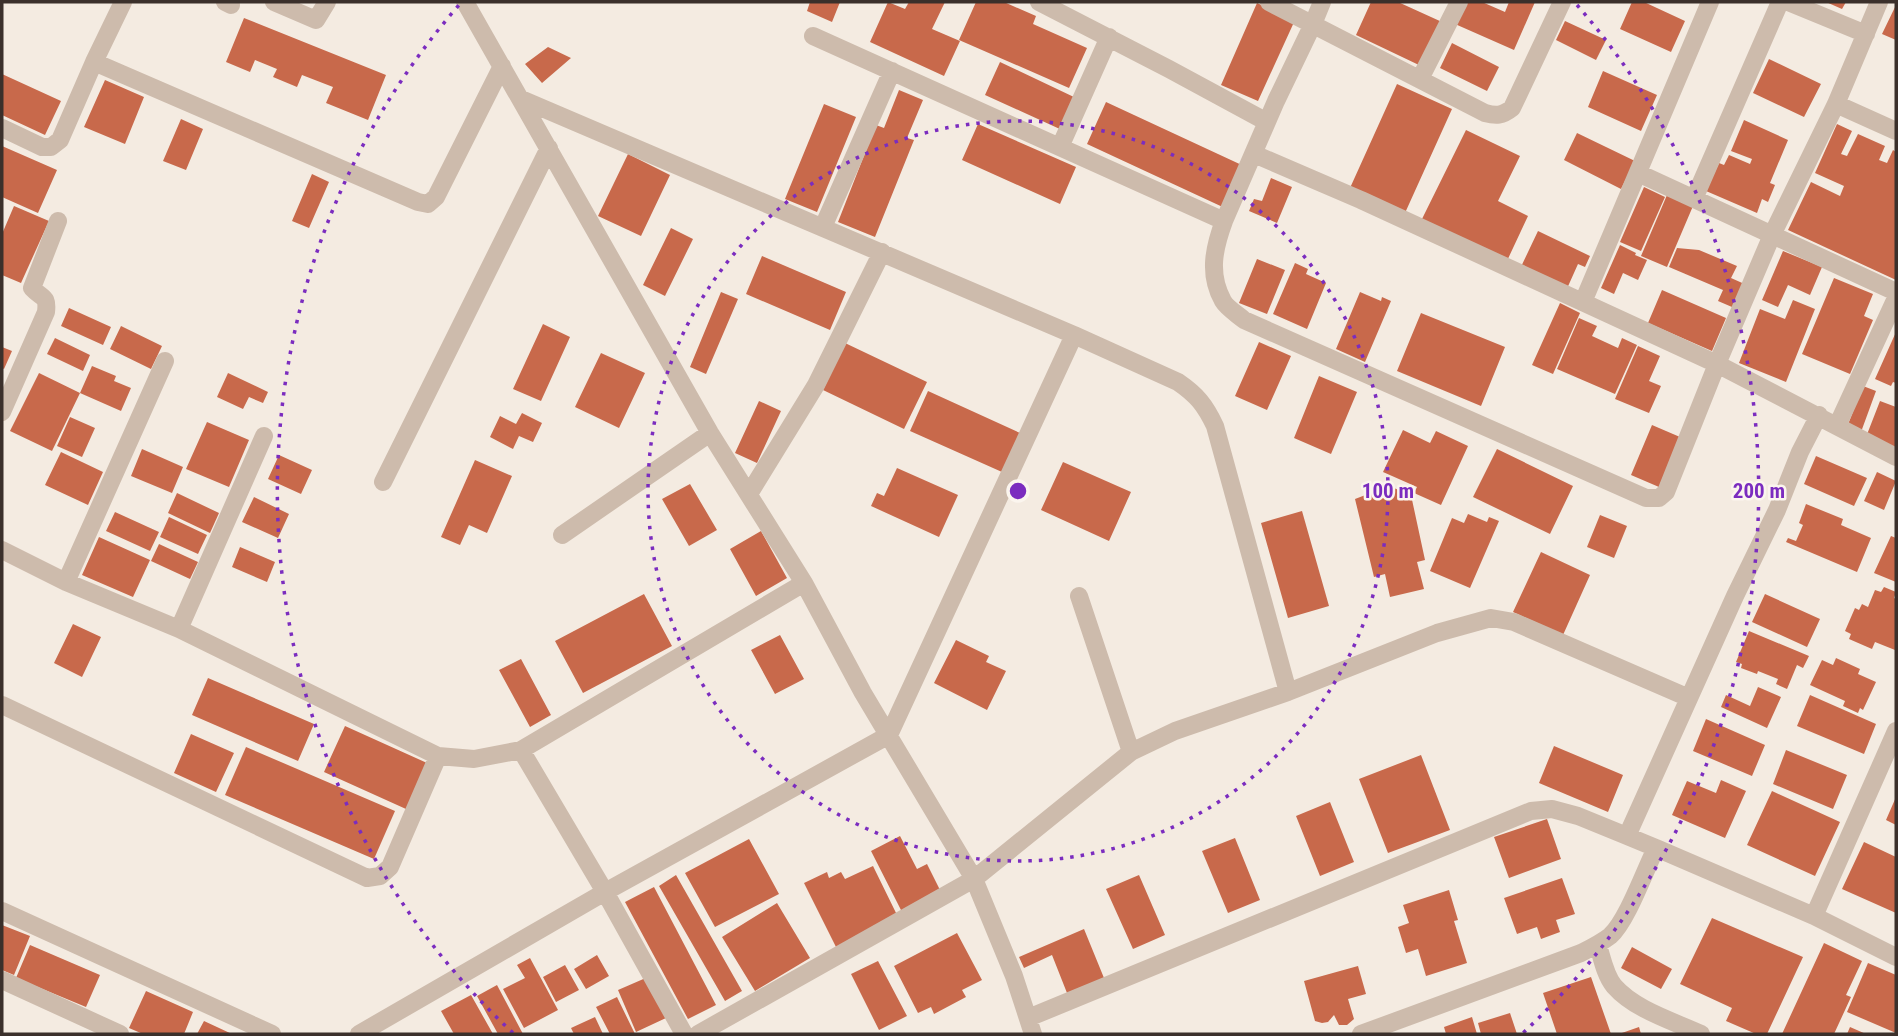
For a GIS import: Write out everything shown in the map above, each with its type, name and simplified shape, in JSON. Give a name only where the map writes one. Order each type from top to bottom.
[{"type":"street","points":[[2,128],[42,147],[51,147],[60,140],[123,2]]},
{"type":"street","points":[[274,2],[316,20],[327,2]]},
{"type":"street","points":[[465,2],[710,433],[804,583],[863,692],[974,879],[1014,976],[1031,1026],[1531,811],[1552,809],[1578,816],[1656,848],[1814,916],[1896,957]]},
{"type":"street","points":[[1039,2],[1268,122]]},
{"type":"street","points":[[1269,2],[1494,116],[1504,115],[1512,108],[1562,2]]},
{"type":"street","points":[[1322,2],[1216,242],[1213,260],[1224,303],[1244,320],[1646,498],[1659,498],[1667,492],[1717,364],[1772,235],[1836,104],[1879,2]]},
{"type":"street","points":[[1420,79],[1459,2]]},
{"type":"street","points":[[1583,302],[1710,2]]},
{"type":"street","points":[[1694,199],[1780,2]]},
{"type":"street","points":[[1788,2],[1866,34]]},
{"type":"street","points":[[813,36],[1224,221]]},
{"type":"street","points":[[1059,147],[1109,37]]},
{"type":"street","points":[[94,62],[428,204],[436,197],[502,66]]},
{"type":"street","points":[[823,227],[892,71]]},
{"type":"street","points":[[521,99],[1074,335],[1178,382],[1193,392],[1206,408],[1215,426],[1288,692]]},
{"type":"street","points":[[1836,104],[1896,131]]},
{"type":"street","points":[[383,482],[550,148]]},
{"type":"street","points":[[1254,154],[1361,200],[1717,364],[1896,457]]},
{"type":"street","points":[[1638,173],[1896,292]]},
{"type":"street","points":[[2,412],[46,312],[47,303],[44,297],[32,288],[58,221]]},
{"type":"street","points":[[749,494],[816,385],[882,252]]},
{"type":"street","points":[[1837,426],[1896,298]]},
{"type":"street","points":[[359,1034],[605,892],[889,734],[1074,335]]},
{"type":"street","points":[[66,582],[165,361]]},
{"type":"street","points":[[1627,836],[1819,415]]},
{"type":"street","points":[[562,535],[710,433]]},
{"type":"street","points":[[178,629],[264,436]]},
{"type":"street","points":[[2,550],[66,582],[178,629],[438,757],[474,759],[521,750],[804,583]]},
{"type":"street","points":[[1079,596],[1131,752]]},
{"type":"street","points":[[698,1034],[974,879],[1131,752],[1175,732],[1288,692],[1437,633],[1491,618],[1514,622],[1689,698]]},
{"type":"street","points":[[2,705],[367,878],[380,876],[390,867],[438,757]]},
{"type":"street","points":[[1814,916],[1896,731]]},
{"type":"street","points":[[521,750],[605,892],[684,1034]]},
{"type":"street","points":[[1361,1034],[1581,953],[1598,944],[1612,935],[1621,923],[1656,848]]},
{"type":"street","points":[[2,911],[272,1034]]},
{"type":"street","points":[[1598,944],[1606,972],[1614,985],[1627,997],[1701,1034]]},
{"type":"street","points":[[2,980],[120,1034]]},
{"type":"building","points":[[810,2],[840,2],[832,22],[807,11]]},
{"type":"building","points":[[888,2],[905,9],[909,2],[945,2],[932,29],[960,41],[944,76],[870,42]]},
{"type":"building","points":[[976,2],[1004,2],[1036,16],[1033,24],[1087,48],[1069,88],[959,40]]},
{"type":"building","points":[[1371,2],[1398,2],[1442,22],[1421,66],[1356,35]]},
{"type":"building","points":[[1465,2],[1482,2],[1505,12],[1509,2],[1535,2],[1514,50],[1455,24]]},
{"type":"building","points":[[1632,2],[1644,2],[1685,21],[1671,52],[1620,29]]},
{"type":"building","points":[[1826,2],[1846,2],[1842,9]]},
{"type":"building","points":[[1257,3],[1295,20],[1258,101],[1221,85]]},
{"type":"building","points":[[1896,5],[1896,40],[1882,34]]},
{"type":"building","points":[[244,18],[386,75],[368,120],[326,103],[333,87],[302,75],[297,87],[273,77],[277,69],[255,60],[250,72],[226,62]]},
{"type":"building","points":[[1565,21],[1606,40],[1596,60],[1556,40]]},
{"type":"building","points":[[1452,43],[1499,67],[1487,91],[1440,68]]},
{"type":"building","points":[[548,47],[571,58],[542,83],[525,64]]},
{"type":"building","points":[[1769,59],[1821,84],[1804,117],[1753,93]]},
{"type":"building","points":[[1000,62],[1076,98],[1062,130],[985,95]]},
{"type":"building","points":[[1603,71],[1657,95],[1641,131],[1588,107]]},
{"type":"building","points":[[2,74],[61,101],[45,135],[2,115]]},
{"type":"building","points":[[105,80],[144,97],[125,144],[84,127]]},
{"type":"building","points":[[1397,84],[1452,109],[1405,213],[1350,188]]},
{"type":"building","points":[[899,90],[923,100],[907,138],[914,140],[875,237],[838,222],[876,125],[884,128]]},
{"type":"building","points":[[1106,102],[1246,167],[1227,209],[1087,144]]},
{"type":"building","points":[[824,104],[856,117],[817,212],[785,199]]},
{"type":"building","points":[[181,119],[203,129],[186,170],[163,161]]},
{"type":"building","points":[[1744,120],[1788,140],[1770,183],[1775,185],[1768,202],[1762,199],[1757,213],[1706,191],[1719,163],[1724,165],[1729,155],[1750,164],[1752,159],[1731,151]]},
{"type":"building","points":[[978,124],[1076,167],[1060,204],[962,160]]},
{"type":"building","points":[[1837,124],[1852,131],[1841,154],[1847,156],[1858,134],[1885,146],[1879,160],[1887,163],[1893,150],[1896,152],[1896,280],[1788,230],[1811,182],[1840,196],[1844,186],[1815,173]]},
{"type":"building","points":[[1466,130],[1520,156],[1498,201],[1528,216],[1506,263],[1421,221]]},
{"type":"building","points":[[1577,133],[1635,161],[1621,189],[1564,160]]},
{"type":"building","points":[[2,146],[57,170],[38,213],[2,197]]},
{"type":"building","points":[[628,154],[670,175],[641,236],[598,216]]},
{"type":"building","points":[[312,174],[329,182],[309,228],[292,221]]},
{"type":"building","points":[[1271,178],[1292,187],[1277,223],[1249,211],[1254,199],[1262,201]]},
{"type":"building","points":[[1644,187],[1665,197],[1641,251],[1620,242]]},
{"type":"building","points":[[1667,195],[1693,206],[1667,267],[1641,256]]},
{"type":"building","points":[[14,206],[49,221],[21,283],[2,275],[2,234]]},
{"type":"building","points":[[671,228],[693,239],[665,296],[643,285]]},
{"type":"building","points":[[1538,231],[1590,256],[1585,267],[1578,264],[1565,293],[1519,271]]},
{"type":"building","points":[[1620,245],[1647,260],[1638,280],[1623,273],[1614,294],[1601,288]]},
{"type":"building","points":[[1677,248],[1699,250],[1737,266],[1731,278],[1749,286],[1739,310],[1718,301],[1723,290],[1669,267]]},
{"type":"building","points":[[1783,251],[1822,267],[1810,295],[1788,285],[1778,307],[1762,300]]},
{"type":"building","points":[[762,256],[846,292],[830,330],[746,294]]},
{"type":"building","points":[[1257,259],[1285,270],[1267,314],[1239,303]]},
{"type":"building","points":[[1295,263],[1308,269],[1306,274],[1326,283],[1307,329],[1273,314]]},
{"type":"building","points":[[1834,278],[1873,294],[1864,316],[1873,320],[1850,374],[1802,354]]},
{"type":"building","points":[[1662,290],[1726,318],[1712,351],[1648,323]]},
{"type":"building","points":[[721,292],[738,299],[706,374],[690,367]]},
{"type":"building","points":[[1360,292],[1381,301],[1382,297],[1391,301],[1365,362],[1336,349]]},
{"type":"building","points":[[1793,300],[1815,309],[1786,382],[1739,363],[1760,309],[1785,319]]},
{"type":"building","points":[[1560,303],[1580,313],[1553,374],[1532,365]]},
{"type":"building","points":[[69,308],[111,327],[103,345],[61,326]]},
{"type":"building","points":[[1421,313],[1505,347],[1481,406],[1397,371]]},
{"type":"building","points":[[1579,318],[1597,326],[1592,336],[1618,348],[1622,338],[1637,345],[1615,394],[1557,369]]},
{"type":"building","points":[[543,324],[570,337],[541,401],[513,389]]},
{"type":"building","points":[[121,326],[162,346],[151,369],[110,349]]},
{"type":"building","points":[[1896,332],[1896,383],[1893,382],[1891,386],[1875,379]]},
{"type":"building","points":[[55,338],[90,355],[83,371],[47,354]]},
{"type":"building","points":[[1259,342],[1291,356],[1267,410],[1235,396]]},
{"type":"building","points":[[845,343],[927,382],[904,429],[823,390]]},
{"type":"building","points":[[1638,346],[1660,356],[1649,381],[1661,386],[1649,413],[1615,399]]},
{"type":"building","points":[[2,347],[12,351],[4,369],[2,368]]},
{"type":"building","points":[[601,353],[645,373],[619,428],[575,407]]},
{"type":"building","points":[[92,366],[116,376],[114,381],[131,388],[121,411],[80,393]]},
{"type":"building","points":[[39,373],[80,393],[52,451],[10,431]]},
{"type":"building","points":[[228,373],[268,392],[263,403],[249,397],[243,409],[217,397]]},
{"type":"building","points":[[1319,376],[1357,392],[1331,454],[1294,438]]},
{"type":"building","points":[[1863,386],[1876,391],[1861,432],[1847,427]]},
{"type":"building","points":[[928,391],[1020,433],[1002,472],[910,431]]},
{"type":"building","points":[[759,401],[781,411],[757,463],[735,453]]},
{"type":"building","points":[[1880,401],[1896,407],[1896,449],[1866,437]]},
{"type":"building","points":[[522,413],[542,423],[533,442],[519,436],[513,449],[490,437],[500,416],[516,424]]},
{"type":"building","points":[[70,417],[95,428],[82,457],[57,446]]},
{"type":"building","points":[[207,422],[249,440],[229,487],[186,469]]},
{"type":"building","points":[[1652,425],[1680,437],[1659,487],[1631,475]]},
{"type":"building","points":[[1403,430],[1430,443],[1436,431],[1468,446],[1441,505],[1414,493],[1417,487],[1383,472]]},
{"type":"building","points":[[142,449],[183,467],[172,493],[131,476]]},
{"type":"building","points":[[1497,449],[1573,486],[1550,534],[1473,497]]},
{"type":"building","points":[[61,452],[103,472],[88,505],[45,485]]},
{"type":"building","points":[[279,455],[312,470],[301,494],[268,479]]},
{"type":"building","points":[[1816,456],[1867,478],[1854,506],[1804,484]]},
{"type":"building","points":[[475,460],[512,476],[487,533],[469,525],[460,545],[441,537]]},
{"type":"building","points":[[1063,462],[1131,492],[1109,541],[1041,510]]},
{"type":"building","points":[[897,468],[958,495],[939,537],[871,506],[877,493],[884,496]]},
{"type":"building","points":[[1877,472],[1896,481],[1884,510],[1864,501]]},
{"type":"building","points":[[690,484],[717,530],[689,546],[662,499]]},
{"type":"building","points":[[1389,486],[1411,495],[1425,560],[1417,562],[1424,589],[1390,597],[1385,574],[1374,577],[1355,499]]},
{"type":"building","points":[[177,493],[219,513],[210,533],[168,513]]},
{"type":"building","points":[[254,497],[289,514],[278,538],[242,522]]},
{"type":"building","points":[[1806,504],[1843,519],[1841,525],[1871,538],[1857,572],[1786,542],[1788,538],[1796,541],[1803,525],[1799,523]]},
{"type":"building","points":[[1302,511],[1329,606],[1288,618],[1261,523]]},
{"type":"building","points":[[115,512],[159,532],[150,551],[106,531]]},
{"type":"building","points":[[1468,514],[1487,522],[1489,517],[1499,521],[1470,588],[1430,571],[1452,518],[1464,523]]},
{"type":"building","points":[[1600,515],[1627,526],[1614,558],[1587,547]]},
{"type":"building","points":[[169,517],[207,535],[198,554],[160,537]]},
{"type":"building","points":[[761,531],[787,578],[756,596],[730,549]]},
{"type":"building","points":[[1891,536],[1896,538],[1896,582],[1874,573]]},
{"type":"building","points":[[99,537],[150,560],[133,597],[82,575]]},
{"type":"building","points":[[159,544],[198,562],[190,579],[151,561]]},
{"type":"building","points":[[240,547],[275,562],[267,582],[232,567]]},
{"type":"building","points":[[1541,552],[1590,575],[1563,635],[1513,612]]},
{"type":"building","points":[[1884,587],[1896,592],[1895,650],[1875,642],[1872,649],[1849,639],[1851,634],[1845,631],[1855,608],[1859,610],[1862,604],[1868,607],[1875,590],[1881,592]]},
{"type":"building","points":[[644,594],[672,646],[583,693],[555,641]]},
{"type":"building","points":[[1765,594],[1820,619],[1807,647],[1752,622]]},
{"type":"building","points":[[73,624],[101,637],[82,677],[54,663]]},
{"type":"building","points":[[1749,631],[1809,656],[1803,668],[1797,665],[1787,689],[1776,684],[1778,679],[1741,668],[1742,664],[1736,662]]},
{"type":"building","points":[[780,635],[804,679],[775,694],[751,650]]},
{"type":"building","points":[[956,640],[989,656],[986,662],[1006,671],[987,710],[934,683]]},
{"type":"building","points":[[1836,658],[1860,669],[1858,674],[1876,682],[1863,710],[1860,708],[1858,713],[1843,706],[1845,701],[1810,685],[1822,660],[1833,665]]},
{"type":"building","points":[[521,659],[551,715],[530,727],[499,670]]},
{"type":"building","points":[[208,678],[314,724],[298,761],[192,715]]},
{"type":"building","points":[[1758,687],[1781,697],[1767,728],[1721,707],[1726,695],[1750,706]]},
{"type":"building","points":[[1810,695],[1876,724],[1864,754],[1797,726]]},
{"type":"building","points":[[1706,719],[1765,745],[1752,776],[1693,751]]},
{"type":"building","points":[[345,726],[427,763],[406,809],[324,772]]},
{"type":"building","points":[[191,734],[234,753],[216,792],[174,773]]},
{"type":"building","points":[[1554,746],[1623,775],[1608,812],[1539,783]]},
{"type":"building","points":[[246,747],[395,811],[374,859],[225,795]]},
{"type":"building","points":[[1786,750],[1847,775],[1833,809],[1773,784]]},
{"type":"building","points":[[1421,755],[1450,830],[1388,853],[1359,779]]},
{"type":"building","points":[[1721,780],[1746,791],[1725,838],[1672,815],[1687,781],[1716,793]]},
{"type":"building","points":[[1772,791],[1840,822],[1815,876],[1747,845]]},
{"type":"building","points":[[1896,797],[1896,825],[1886,820]]},
{"type":"building","points":[[1330,802],[1354,862],[1320,876],[1296,816]]},
{"type":"building","points":[[1547,819],[1561,859],[1509,878],[1494,837]]},
{"type":"building","points":[[900,836],[917,869],[927,864],[941,892],[902,912],[871,851]]},
{"type":"building","points":[[1235,838],[1260,900],[1228,913],[1202,851]]},
{"type":"building","points":[[749,839],[779,894],[715,927],[685,873]]},
{"type":"building","points":[[1864,842],[1896,857],[1896,913],[1842,889]]},
{"type":"building","points":[[873,866],[898,917],[836,947],[804,883],[827,872],[829,878],[841,872],[845,879]]},
{"type":"building","points":[[676,875],[742,991],[725,1001],[659,886]]},
{"type":"building","points":[[1139,875],[1165,935],[1133,949],[1106,889]]},
{"type":"building","points":[[1562,878],[1575,914],[1556,920],[1560,932],[1541,939],[1537,927],[1517,934],[1504,898]]},
{"type":"building","points":[[654,887],[716,1005],[688,1019],[625,902]]},
{"type":"building","points":[[1449,890],[1458,920],[1454,921],[1467,963],[1426,976],[1418,949],[1406,953],[1398,927],[1409,923],[1403,905]]},
{"type":"building","points":[[777,903],[810,958],[755,991],[722,937]]},
{"type":"building","points":[[1712,918],[1803,957],[1767,1034],[1756,1034],[1726,1021],[1732,1008],[1680,984]]},
{"type":"building","points":[[2,925],[30,936],[14,975],[2,970]]},
{"type":"building","points":[[1084,929],[1104,978],[1067,993],[1052,955],[1024,968],[1019,957]]},
{"type":"building","points":[[957,933],[982,980],[962,990],[966,997],[934,1014],[931,1007],[918,1013],[894,966]]},
{"type":"building","points":[[1824,943],[1862,961],[1846,995],[1851,997],[1834,1034],[1782,1034]]},
{"type":"building","points":[[30,945],[100,975],[86,1007],[16,978]]},
{"type":"building","points":[[1632,947],[1672,969],[1661,989],[1621,968]]},
{"type":"building","points":[[597,955],[609,976],[586,989],[574,969]]},
{"type":"building","points":[[530,958],[558,1010],[524,1028],[503,989],[525,978],[517,965]]},
{"type":"building","points":[[878,961],[907,1016],[879,1030],[851,974]]},
{"type":"building","points":[[1868,963],[1896,975],[1896,1033],[1847,1012]]},
{"type":"building","points":[[565,965],[579,990],[556,1002],[543,977]]},
{"type":"building","points":[[1358,966],[1366,994],[1348,999],[1354,1019],[1347,1025],[1339,1025],[1334,1015],[1328,1022],[1315,1021],[1304,981]]},
{"type":"building","points":[[648,977],[666,1018],[636,1032],[618,990]]},
{"type":"building","points":[[1591,977],[1611,1034],[1557,1034],[1543,993]]},
{"type":"building","points":[[497,985],[523,1034],[498,1034],[477,996]]},
{"type":"building","points":[[146,991],[193,1012],[184,1034],[143,1034],[129,1028]]},
{"type":"building","points":[[471,995],[493,1034],[454,1034],[441,1011]]},
{"type":"building","points":[[617,997],[635,1034],[610,1034],[596,1007]]},
{"type":"building","points":[[1510,1013],[1517,1034],[1481,1034],[1478,1023]]},
{"type":"building","points":[[595,1017],[603,1034],[574,1034],[571,1028]]},
{"type":"building","points":[[1472,1017],[1477,1034],[1446,1034],[1444,1027]]},
{"type":"building","points":[[204,1021],[232,1034],[197,1034]]},
{"type":"building","points":[[1639,1027],[1641,1034],[1619,1034]]},
{"type":"building","points":[[1850,1027],[1866,1034],[1847,1034]]}]
